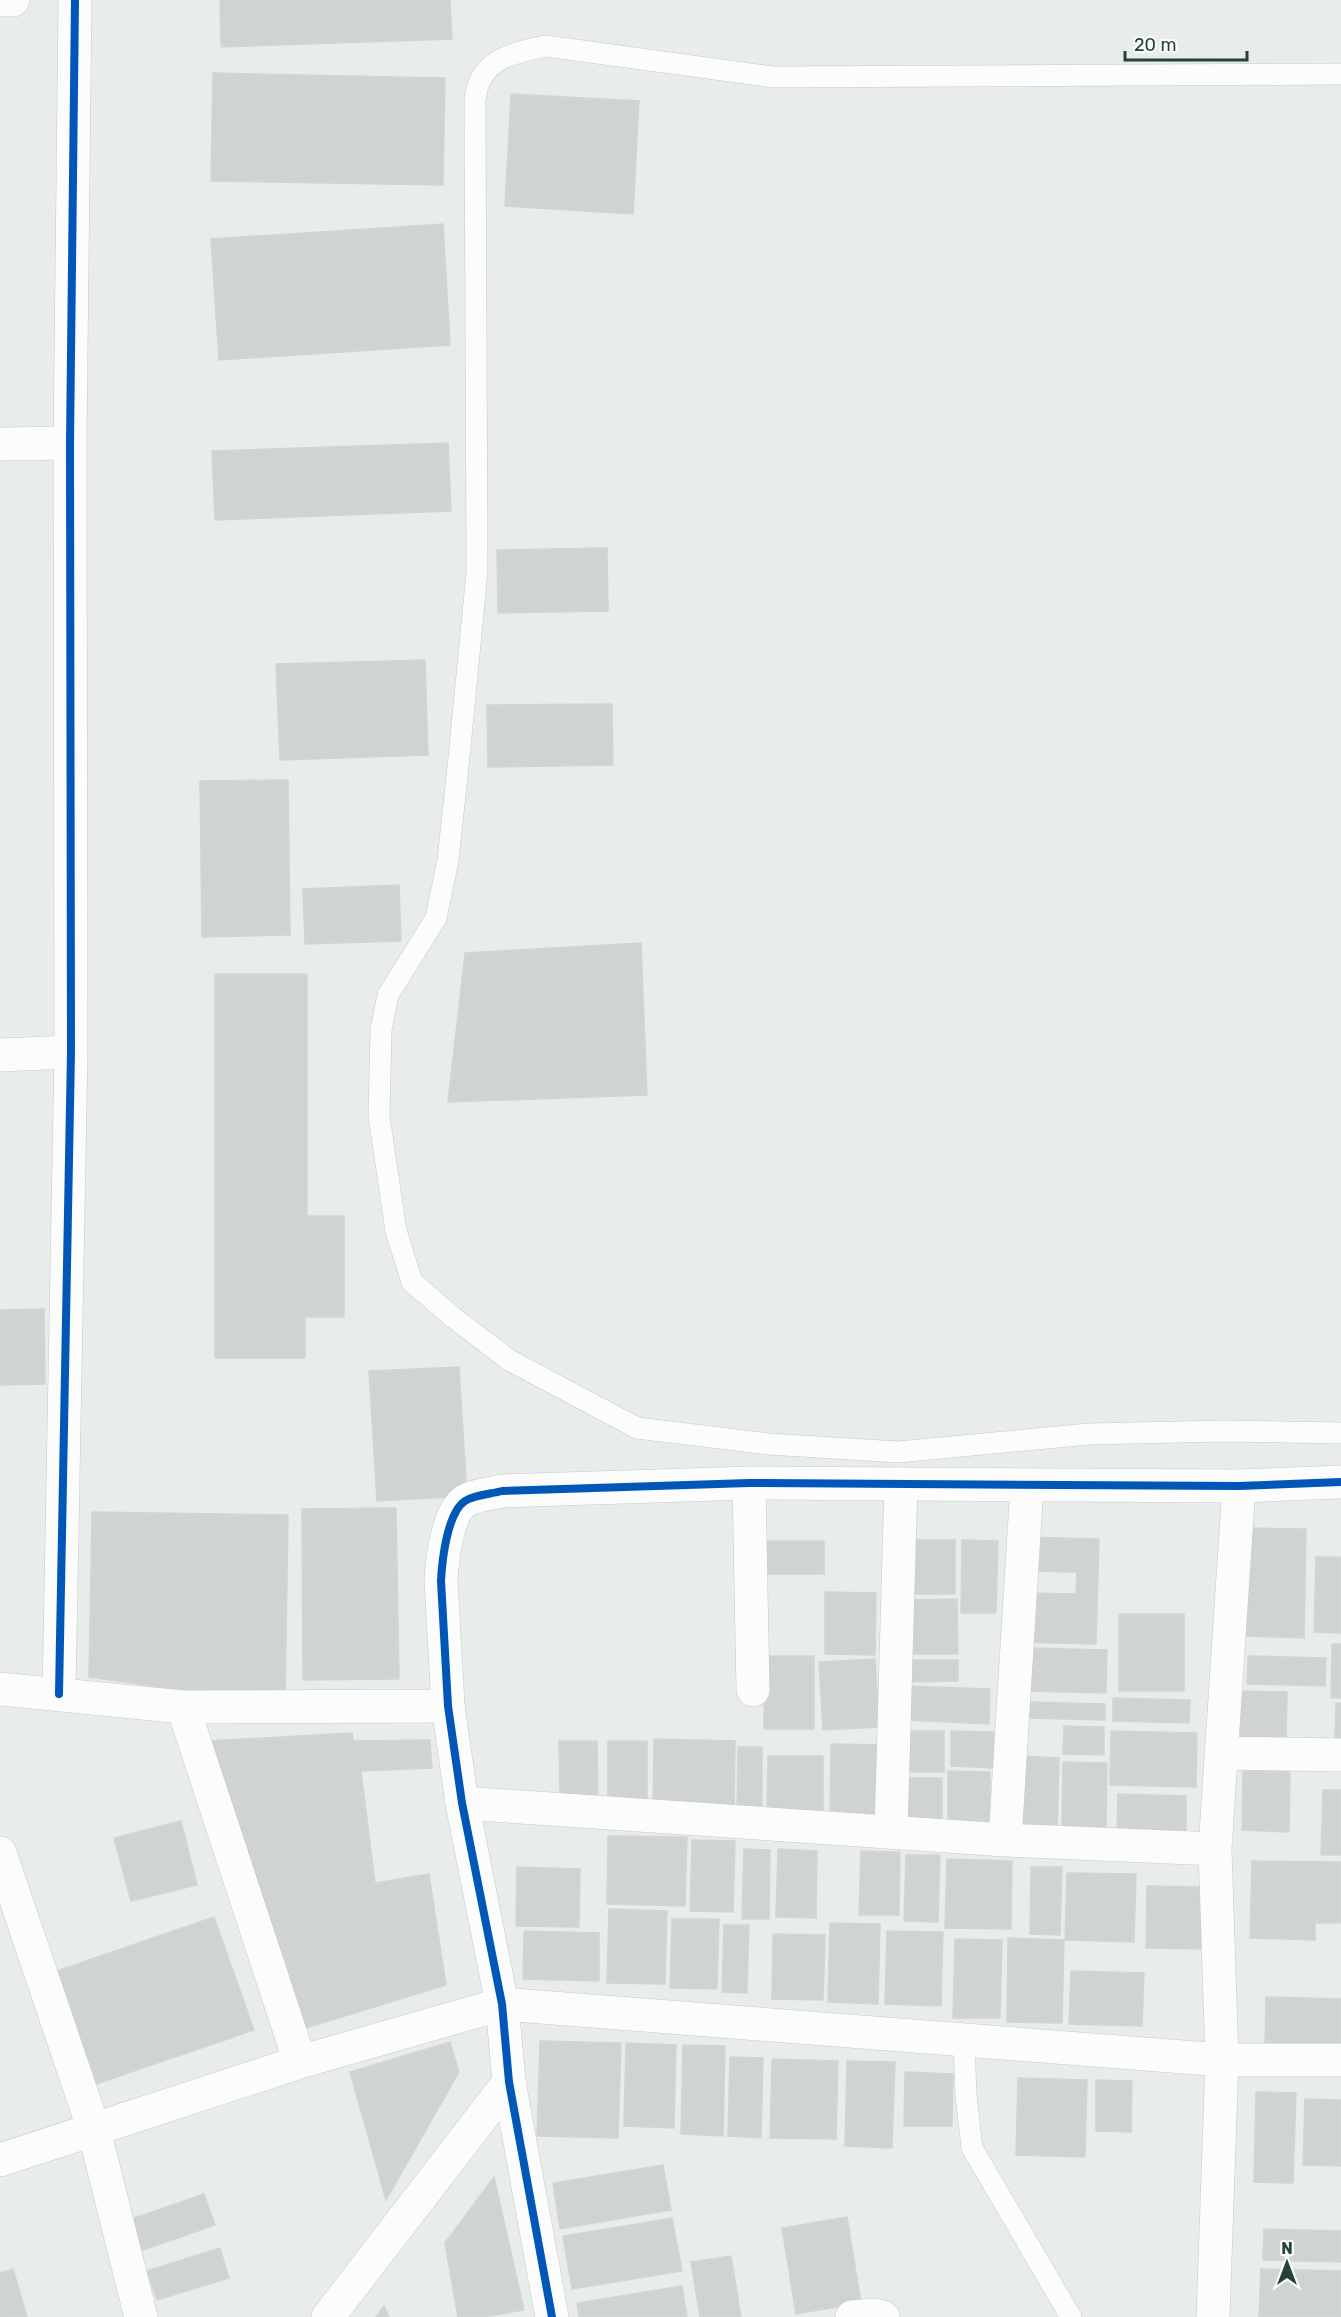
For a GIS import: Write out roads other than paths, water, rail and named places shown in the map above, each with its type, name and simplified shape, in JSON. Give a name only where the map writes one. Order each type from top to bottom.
[{"type":"street","points":[[0,0],[13,0]]},
{"type":"street","points":[[59,1694],[71,1052],[70,443],[75,0]]},
{"type":"street","points":[[0,444],[70,443]]},
{"type":"street","points":[[0,1055],[71,1052]]},
{"type":"street","points":[[552,2317],[509,2082],[502,2004],[462,1803],[448,1706],[441,1581],[442,1560],[451,1521],[465,1502],[502,1491],[749,1483],[1239,1486],[1341,1482]]},
{"type":"street","points":[[749,1483],[753,1690]]},
{"type":"street","points":[[891,1832],[901,1484]]},
{"type":"street","points":[[1005,1840],[1027,1486]]},
{"type":"street","points":[[1213,2317],[1222,2060],[1215,1849],[1239,1486]]},
{"type":"street","points":[[0,1689],[183,1707],[448,1706]]},
{"type":"street","points":[[183,1707],[300,2062]]},
{"type":"street","points":[[1221,1753],[1341,1755]]},
{"type":"street","points":[[462,1803],[1005,1840],[1215,1849]]},
{"type":"street","points":[[0,1853],[94,2130],[141,2317]]},
{"type":"street","points":[[0,2160],[300,2062],[502,2004],[1222,2060],[1341,2060]]},
{"type":"street","points":[[328,2317],[509,2082]]},
{"type":"street","points":[[852,2317],[873,2315],[883,2317]]},
{"type":"lane","points":[[1341,74],[773,77],[546,46],[517,52],[490,65],[480,81],[475,100],[477,572],[448,860],[436,918],[388,995],[381,1030],[379,1116],[396,1231],[412,1282],[509,1360],[637,1428],[769,1443],[898,1452],[1089,1434],[1223,1431],[1341,1433]]},
{"type":"lane","points":[[964,2040],[966,2094],[972,2148],[1071,2317]]}]
